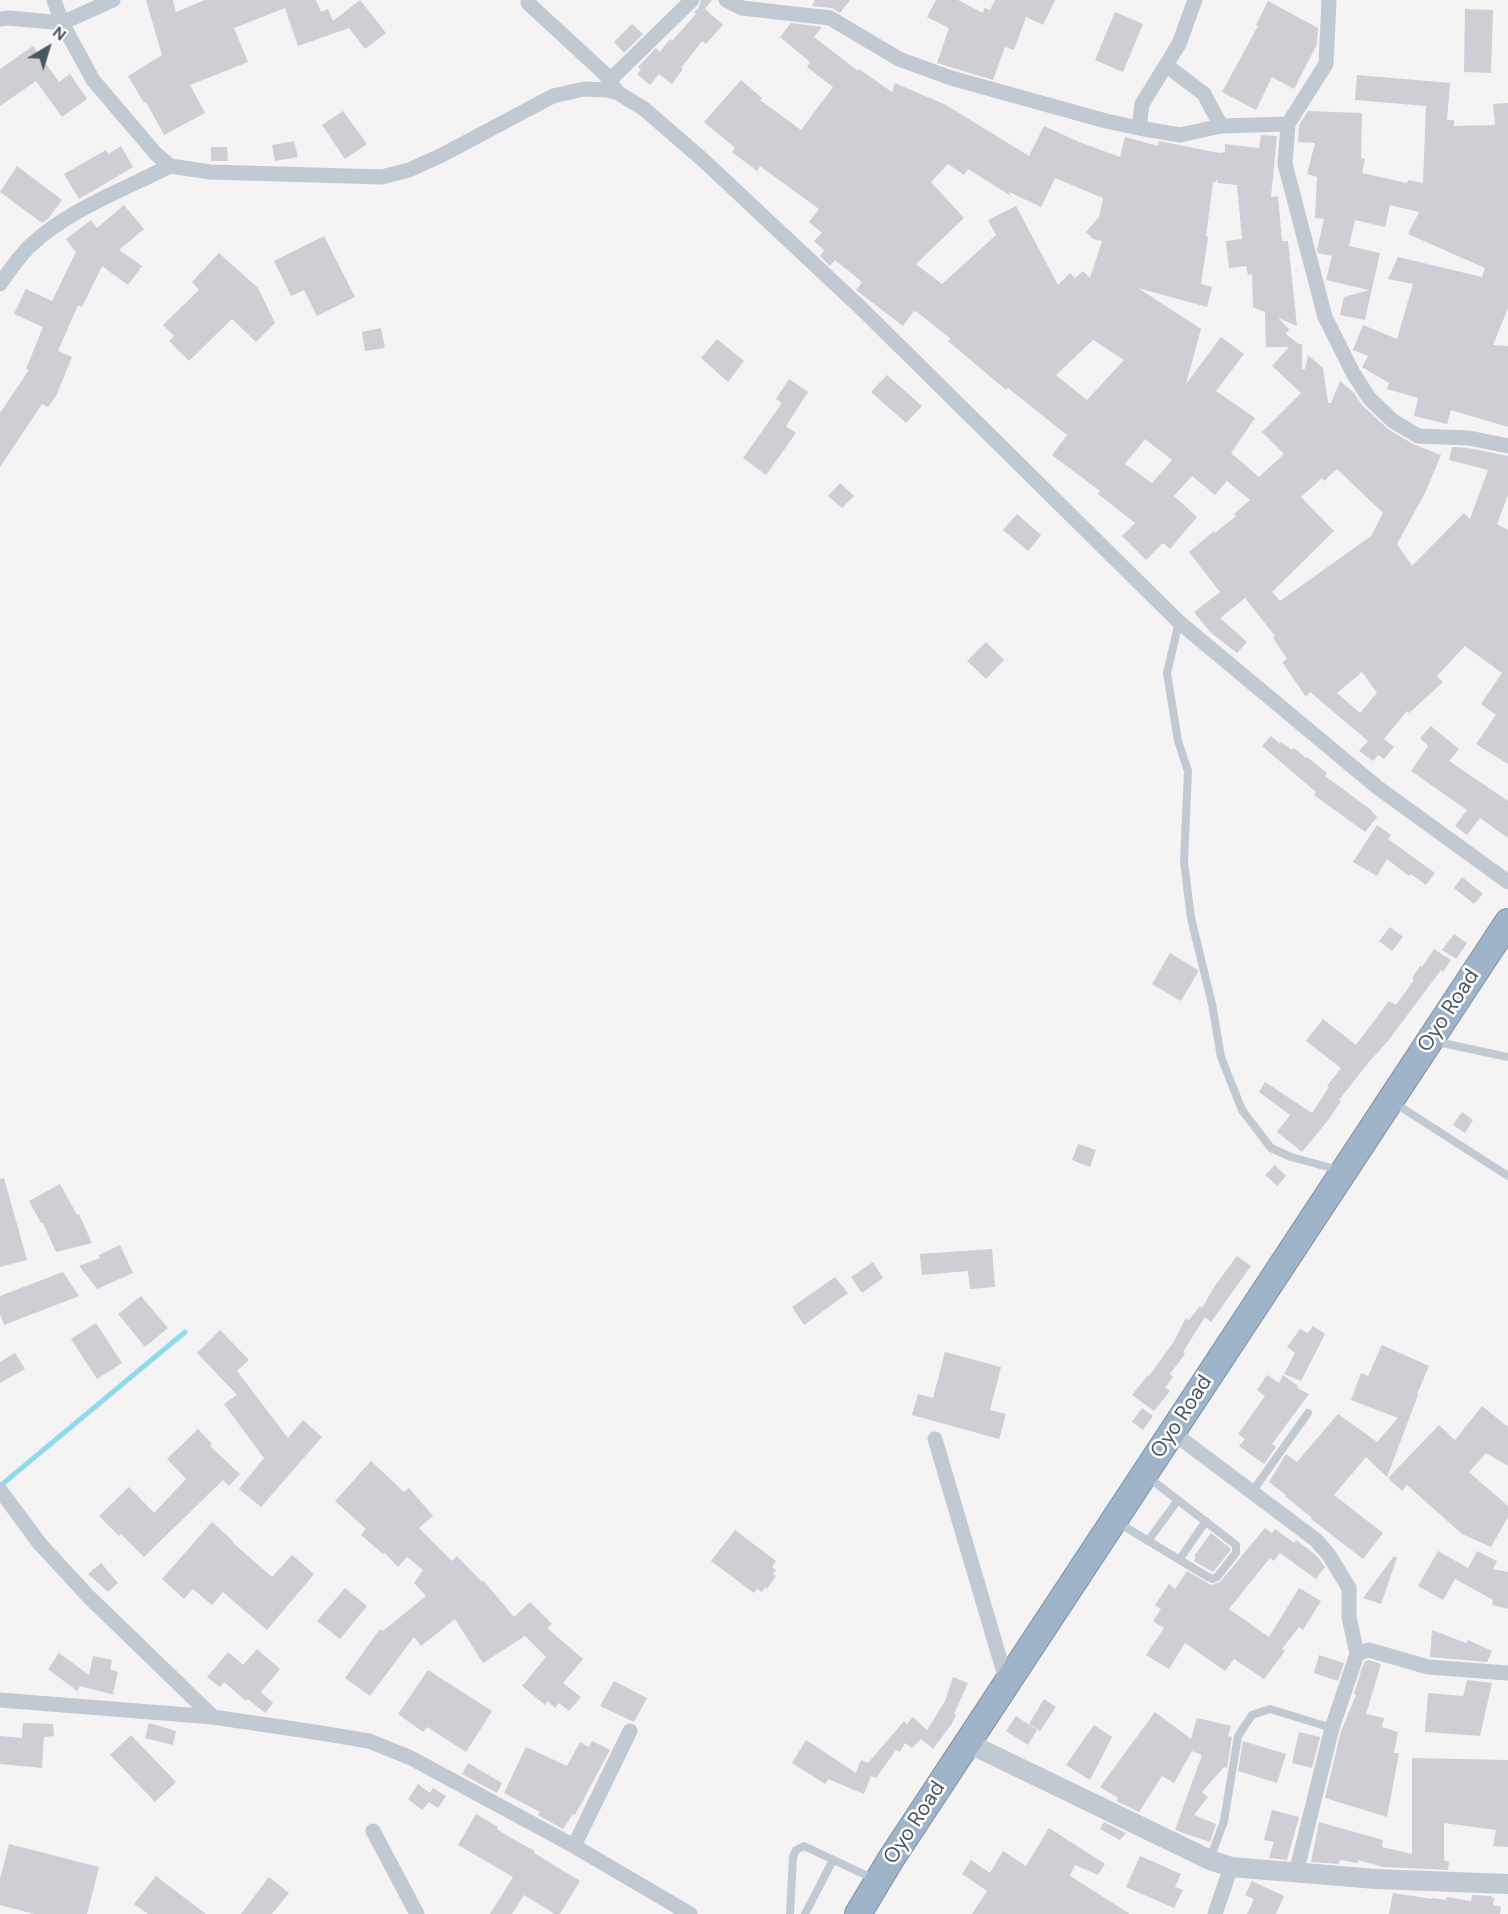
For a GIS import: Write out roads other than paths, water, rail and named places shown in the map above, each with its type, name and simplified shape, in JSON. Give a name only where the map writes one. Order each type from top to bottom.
[{"type":"highway","name":"Oyo Road","points":[[858,1914],[1144,1474],[1505,929]]},
{"type":"street","points":[[54,0],[62,23],[93,80],[156,154],[170,166],[210,172],[382,177],[409,170],[442,155],[553,96],[584,89],[608,90],[692,0]]},
{"type":"street","points":[[0,19],[62,23],[113,0]]},
{"type":"street","points":[[726,0],[742,8],[830,18],[873,45],[909,63],[951,78],[1106,122],[1180,135],[1221,126],[1288,124]]},
{"type":"street","points":[[1139,128],[1142,104],[1179,44],[1195,0]]},
{"type":"street","points":[[1329,0],[1326,64],[1288,124],[1285,165],[1325,317],[1353,373],[1369,398],[1393,421],[1418,436],[1469,438],[1508,446]]},
{"type":"street","points":[[528,3],[614,86],[702,159],[862,309],[1179,622],[1377,787],[1508,882]]},
{"type":"street","points":[[1166,65],[1204,94],[1221,126]]},
{"type":"street","points":[[0,284],[29,247],[47,232],[79,211],[170,166]]},
{"type":"street","points":[[1172,1432],[1316,1540],[1329,1555],[1349,1588],[1349,1617],[1357,1654],[1332,1728],[1296,1873]]},
{"type":"street","points":[[935,1439],[1007,1683]]},
{"type":"street","points":[[0,1490],[40,1544],[89,1597],[213,1718]]},
{"type":"street","points":[[1357,1654],[1369,1650],[1428,1667],[1508,1673]]},
{"type":"street","points":[[0,1700],[213,1718],[321,1732],[369,1742],[411,1758],[574,1846],[690,1914]]},
{"type":"street","points":[[574,1846],[630,1731]]},
{"type":"street","points":[[968,1743],[1210,1860],[1231,1867],[1376,1879],[1508,1884]]},
{"type":"street","points":[[374,1831],[417,1914]]},
{"type":"street","points":[[1215,1914],[1231,1867]]},
{"type":"lane","points":[[1179,622],[1167,674],[1178,741],[1188,771],[1184,862],[1191,918],[1212,1004],[1221,1057],[1242,1110],[1271,1148],[1291,1157],[1343,1172]]},
{"type":"lane","points":[[1430,1041],[1508,1057]]},
{"type":"lane","points":[[1390,1101],[1508,1176]]},
{"type":"lane","points":[[1252,1492],[1308,1413]]},
{"type":"lane","points":[[1114,1520],[1213,1579],[1236,1553],[1236,1545],[1144,1474]]},
{"type":"lane","points":[[1148,1541],[1178,1500]]},
{"type":"lane","points":[[1179,1560],[1206,1521]]},
{"type":"lane","points":[[1210,1860],[1224,1821],[1238,1736],[1252,1715],[1270,1709],[1332,1728]]},
{"type":"lane","points":[[790,1914],[793,1857],[796,1850],[804,1846],[878,1881]]},
{"type":"lane","points":[[805,1914],[833,1860]]},
{"type":"waterway","points":[[0,1486],[185,1332]]}]
